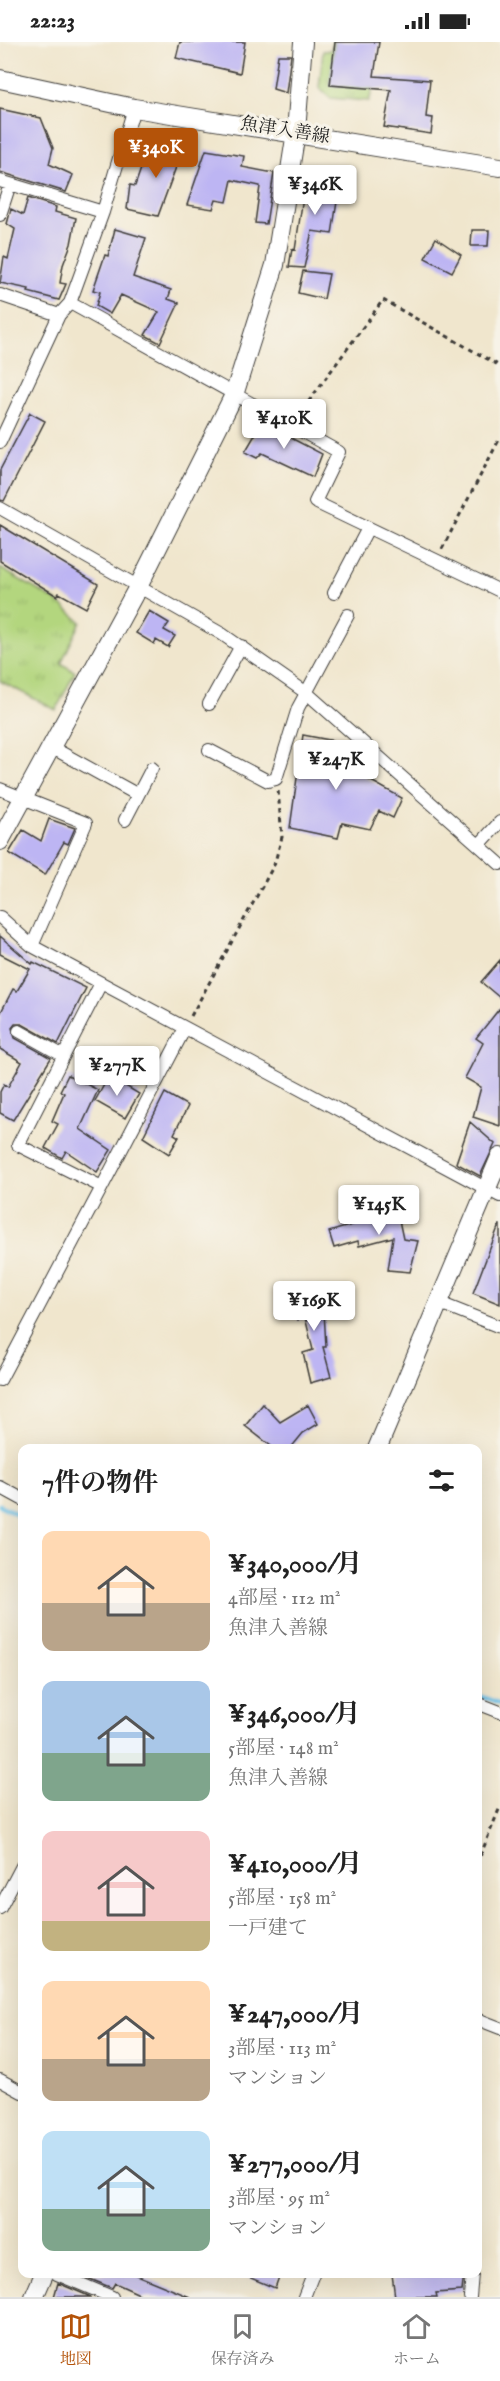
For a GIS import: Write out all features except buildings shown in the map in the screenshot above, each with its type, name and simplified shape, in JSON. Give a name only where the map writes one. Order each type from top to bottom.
[{"type":"street","points":[[0,841],[138,587],[234,395],[275,265],[296,132],[303,42]]},
{"type":"street","name":"魚津入善線","points":[[0,79],[134,108],[296,132],[500,167]]},
{"type":"street","points":[[0,442],[59,315],[70,303],[103,212],[134,108]]},
{"type":"street","points":[[0,214],[5,183],[103,212]]},
{"type":"street","points":[[0,295],[59,315]]},
{"type":"street","points":[[70,303],[339,453],[315,502],[500,591]]},
{"type":"street","points":[[0,508],[240,646],[308,694],[500,864]]},
{"type":"street","points":[[334,593],[368,528]]},
{"type":"street","points":[[209,750],[268,781],[276,779],[298,708],[308,694],[348,615]]},
{"type":"street","points":[[209,704],[240,646]]},
{"type":"street","points":[[51,747],[138,795]]},
{"type":"street","points":[[125,820],[152,768]]},
{"type":"street","points":[[0,789],[86,823],[32,946]]},
{"type":"street","points":[[478,845],[500,822]]},
{"type":"street","points":[[0,917],[32,946],[493,1192]]},
{"type":"street","points":[[101,983],[18,1144],[102,1187]]},
{"type":"street","points":[[0,1380],[185,1028]]},
{"type":"street","points":[[20,1031],[62,1055]]},
{"type":"street","points":[[379,1444],[437,1302],[493,1192],[500,1157]]},
{"type":"street","points":[[437,1302],[500,1326]]},
{"type":"street","points":[[0,1487],[18,1497]]},
{"type":"street","points":[[482,1704],[500,1712]]},
{"type":"street","points":[[0,1908],[18,1874]]},
{"type":"street","points":[[482,2021],[500,2028]]},
{"type":"street","points":[[0,2080],[18,2090]]},
{"type":"street","points":[[34,2297],[42,2278]]},
{"type":"street","points":[[67,2278],[112,2297]]},
{"type":"street","points":[[304,2297],[311,2278]]},
{"type":"street","points":[[470,2297],[472,2278]]},
{"type":"path","points":[[290,426],[383,300],[500,366]]},
{"type":"path","points":[[435,561],[500,438]]},
{"type":"path","points":[[185,1028],[274,865],[282,837],[281,800],[276,779]]},
{"type":"path","points":[[482,1852],[500,1807]]},
{"type":"green space","points":[[332,42],[335,42],[330,85],[373,88],[369,101],[330,98],[319,88],[323,51],[331,50]]},
{"type":"green space","points":[[0,568],[58,602],[81,622],[61,663],[75,672],[56,710],[0,681]]},
{"type":"waterway","points":[[0,1505],[18,1515]]},
{"type":"waterway","points":[[482,1697],[500,1704]]}]
